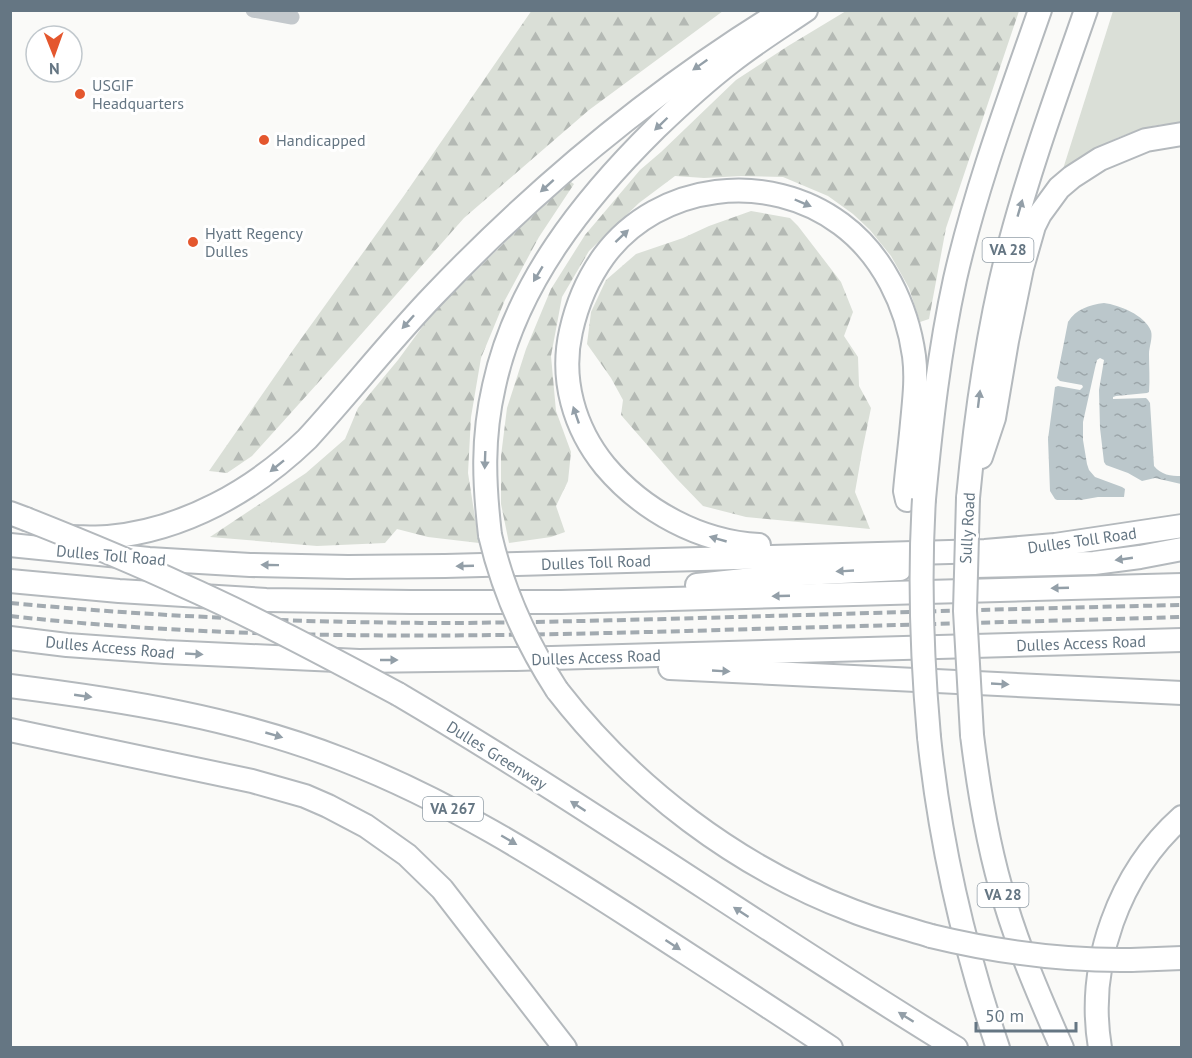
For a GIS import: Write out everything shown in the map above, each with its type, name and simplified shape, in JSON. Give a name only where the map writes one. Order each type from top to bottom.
[{"type":"highway","points":[[16,521],[58,537],[124,535],[161,526],[199,512],[231,497],[263,477],[307,439],[386,346],[459,268],[564,170],[663,91],[716,53],[784,10]]},
{"type":"highway","points":[[806,10],[731,62],[676,109],[640,144],[576,218],[535,278],[509,333],[498,369],[487,427],[484,469],[490,535],[500,572],[515,612],[532,649],[557,690],[591,731],[629,770],[669,804],[715,838],[766,869],[823,899],[878,920],[931,936],[981,947],[1083,960],[1182,958]]},
{"type":"highway","name":"VA 28","points":[[998,1047],[974,973],[953,888],[935,788],[928,737],[915,499],[956,278],[985,171],[1040,10]]},
{"type":"highway","name":"Sully Road","points":[[1062,1047],[1019,943],[1002,892],[984,817],[972,735],[965,621],[965,558],[968,498],[980,387],[992,318],[1009,245],[1030,172],[1086,10]]},
{"type":"highway","points":[[968,498],[994,418],[1011,317],[1034,226],[1040,214],[1059,188],[1100,159],[1146,140],[1182,134]]},
{"type":"highway","points":[[901,553],[821,544],[759,545],[725,541],[694,531],[666,517],[623,485],[601,461],[585,436],[574,410],[568,378],[568,346],[576,312],[586,287],[604,256],[627,232],[652,214],[675,202],[710,192],[744,190],[777,195],[803,203],[843,225],[866,247],[886,274],[899,300],[912,343],[915,386],[905,491],[915,499]]},
{"type":"highway","points":[[1131,534],[1182,517]]},
{"type":"highway","name":"Dulles Greenway","points":[[16,521],[137,564],[319,652],[398,694],[528,773],[835,972],[956,1047]]},
{"type":"highway","name":"Dulles Toll Road","points":[[10,545],[250,565],[445,566],[1022,549],[1182,526]]},
{"type":"highway","points":[[459,602],[560,592],[660,589],[829,572],[1094,562],[1182,549]]},
{"type":"highway","points":[[10,581],[131,592],[266,600],[402,602],[561,602],[1182,585]]},
{"type":"highway","name":"Dulles Access Road","points":[[10,638],[117,649],[359,661],[516,659],[1182,640]]},
{"type":"highway","points":[[516,659],[1182,693]]},
{"type":"highway","name":"VA 267","points":[[10,686],[136,704],[206,718],[276,736],[379,774],[445,805],[539,858],[831,1047]]},
{"type":"highway","points":[[10,730],[261,783],[305,796],[366,826],[407,855],[442,889],[565,1047]]},
{"type":"highway","points":[[1100,1047],[1099,981],[1114,916],[1136,872],[1156,844],[1182,817]]},
{"type":"street","points":[[252,10],[292,17],[284,10]]},
{"type":"green space","points":[[532,10],[723,11],[589,110],[464,218],[252,456],[227,473],[209,471],[403,197]]},
{"type":"green space","points":[[846,11],[1019,11],[946,228],[929,319],[920,322],[909,288],[891,256],[870,230],[828,196],[783,177],[675,176],[639,203],[589,251],[562,297],[551,356],[556,411],[571,452],[568,481],[556,506],[565,532],[551,537],[509,543],[501,504],[501,456],[507,408],[526,349],[551,289],[585,235],[640,170],[736,80]]},
{"type":"green space","points":[[1113,11],[1181,11],[1181,123],[1153,126],[1129,133],[1084,155],[1063,169]]},
{"type":"green space","points":[[568,180],[574,184],[539,237],[505,300],[481,358],[471,417],[468,473],[479,543],[428,537],[397,529],[385,543],[317,546],[210,537],[306,473],[345,439],[358,408],[398,360],[431,315]]},
{"type":"green space","points":[[751,211],[790,218],[841,282],[853,312],[844,336],[858,357],[859,386],[871,408],[855,492],[870,529],[746,517],[703,506],[621,415],[623,400],[611,378],[587,344],[591,312],[606,280],[636,254]]},
{"type":"water","points":[[1104,303],[1117,306],[1137,316],[1148,325],[1151,331],[1149,392],[1116,396],[1113,399],[1146,398],[1148,400],[1154,466],[1163,473],[1181,476],[1181,484],[1155,478],[1142,481],[1104,462],[1099,390],[1104,360],[1100,358],[1097,360],[1083,422],[1087,464],[1095,477],[1125,489],[1124,497],[1057,500],[1050,491],[1048,439],[1055,387],[1080,390],[1083,387],[1060,381],[1057,378],[1068,322],[1083,308]]},
{"type":"railway","points":[[10,603],[234,618],[457,623],[1182,605]]},
{"type":"railway","points":[[10,616],[179,630],[348,635],[603,633],[1182,617]]},
{"type":"place","name":"USGIF Headquarters","points":[[80,94]]},
{"type":"place","name":"Handicapped","points":[[264,140]]},
{"type":"place","name":"Hyatt Regency Dulles","points":[[193,242]]}]
